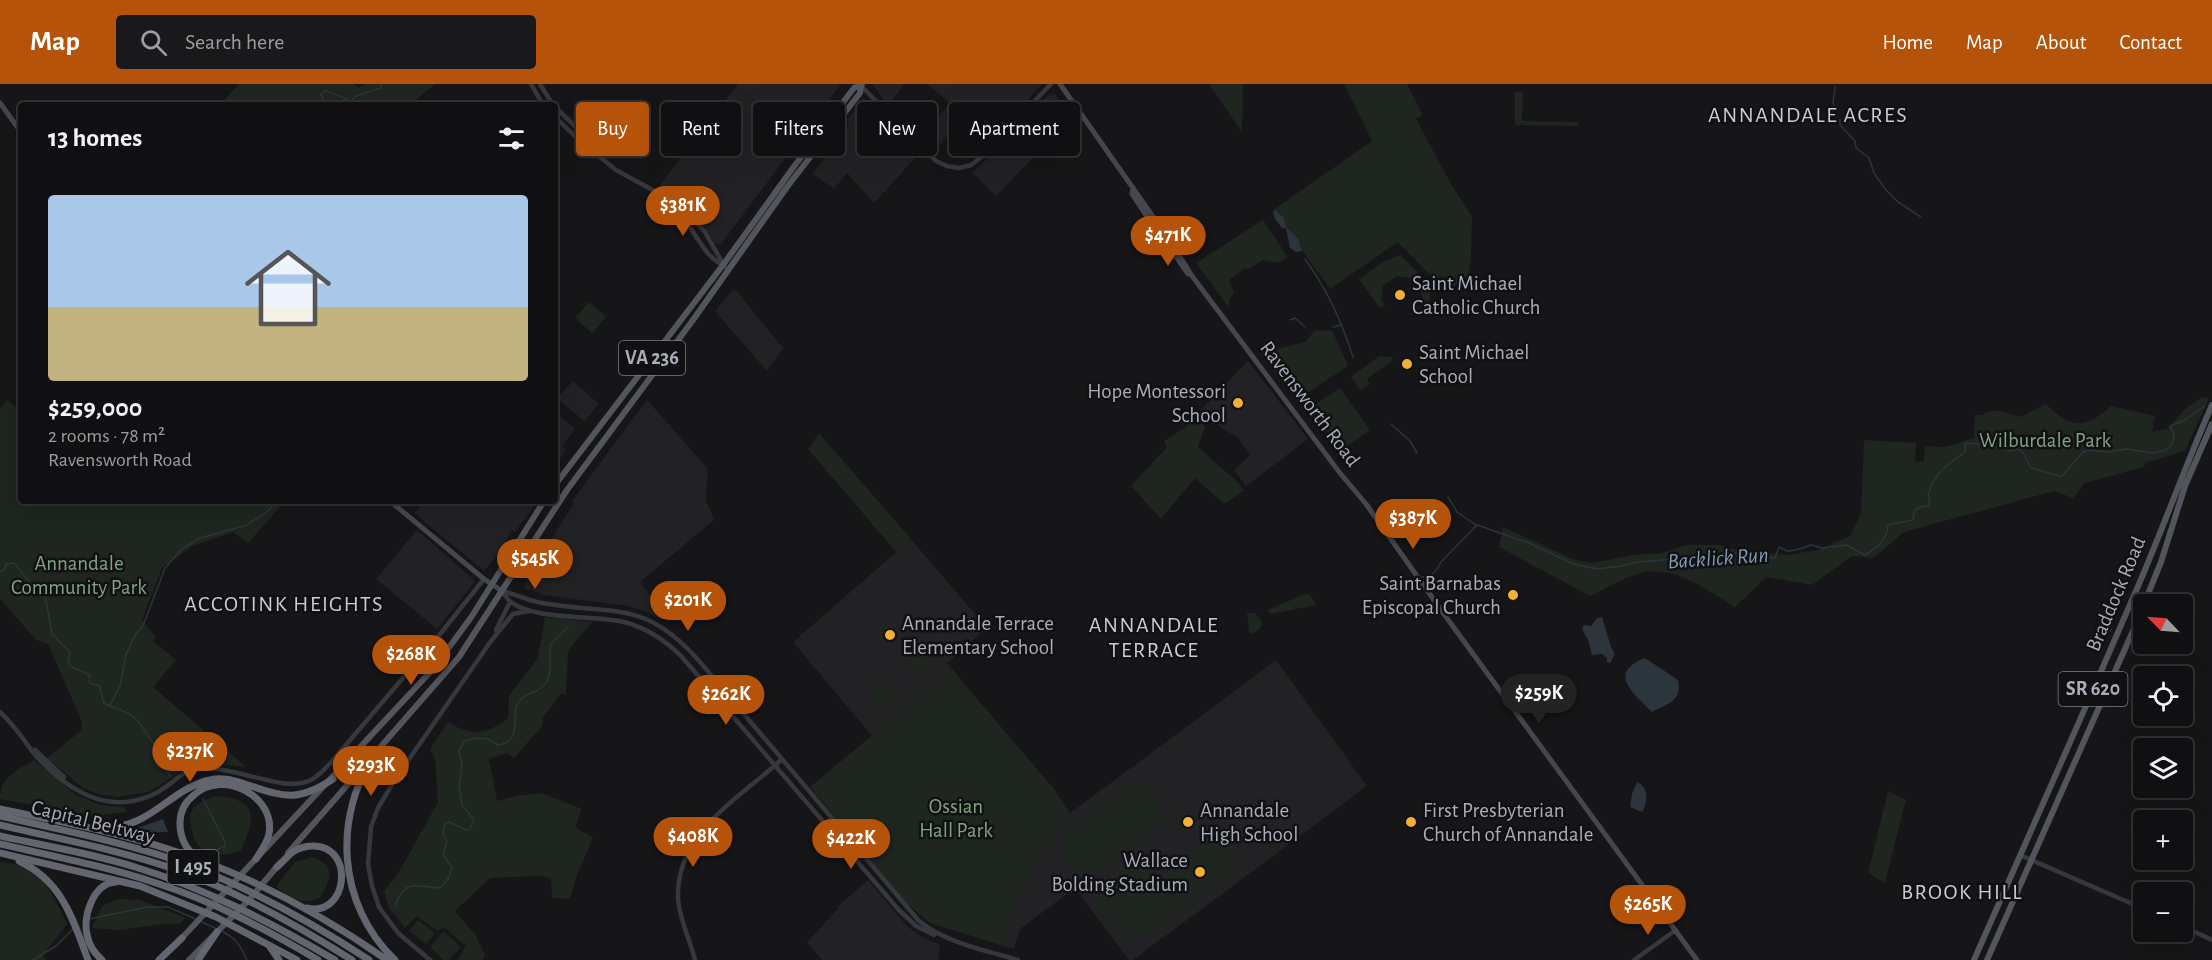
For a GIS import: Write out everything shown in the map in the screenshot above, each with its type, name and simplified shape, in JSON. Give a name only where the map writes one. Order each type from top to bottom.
[{"type":"highway","points":[[377,751],[358,782],[351,805],[347,830],[348,860],[352,889],[360,912],[375,938],[395,960]]},
{"type":"highway","points":[[73,824],[114,828],[137,822],[190,789],[212,779],[237,782],[278,794],[294,796],[316,790],[333,779]]},
{"type":"highway","points":[[213,866],[193,854],[185,845],[180,821],[190,798],[205,786],[213,784],[223,783],[244,790],[259,802],[269,826],[268,835],[256,859]]},
{"type":"highway","points":[[0,809],[141,840],[213,866],[290,902],[387,960]]},
{"type":"highway","name":"Capital Beltway","points":[[0,816],[117,843],[189,866],[282,909],[369,960]]},
{"type":"highway","name":"I 495","points":[[0,825],[124,854],[192,875],[256,904],[352,960]]},
{"type":"highway","name":"I 495","points":[[0,836],[114,861],[172,880],[254,916],[335,960]]},
{"type":"highway","name":"Capital Beltway","points":[[0,844],[167,886],[252,923],[318,960]]},
{"type":"highway","points":[[277,867],[298,849],[315,846],[330,852],[340,864],[342,882],[339,891],[329,905],[316,910],[290,902]]},
{"type":"highway","points":[[0,854],[140,886],[190,905],[259,938],[297,960]]},
{"type":"highway","points":[[0,854],[28,865],[42,874],[58,891],[87,948],[102,960]]},
{"type":"highway","points":[[88,960],[86,926],[92,902],[100,889],[110,882],[140,886]]},
{"type":"highway","points":[[198,960],[204,947],[217,932]]},
{"type":"highway","points":[[160,960],[182,938]]},
{"type":"highway","points":[[259,938],[271,947],[279,960]]},
{"type":"main road","name":"Ravensworth Road","points":[[1059,84],[1133,187],[1159,230],[1158,237],[1166,238]]},
{"type":"main road","name":"VA 236","points":[[558,481],[723,265],[801,157],[854,88],[860,85]]},
{"type":"main road","name":"VA 236","points":[[217,932],[268,879],[468,644],[579,473],[787,187],[858,94],[860,85]]},
{"type":"main road","points":[[0,103],[18,128]]},
{"type":"main road","name":"Ravensworth Road","points":[[1159,230],[1167,229],[1166,238],[1181,266],[1192,276],[1340,473],[1366,504],[1697,960]]},
{"type":"main road","name":"Braddock Road","points":[[1974,960],[2149,559],[2182,473],[2212,405]]},
{"type":"main road","name":"Braddock Road","points":[[2148,594],[2185,486],[2212,423]]},
{"type":"main road","points":[[394,504],[484,579],[502,591]]},
{"type":"main road","points":[[182,938],[333,779],[434,668],[492,585],[542,504]]},
{"type":"main road","points":[[520,562],[530,556],[547,560]]},
{"type":"main road","name":"Braddock Road","points":[[1988,960],[2133,630]]},
{"type":"main road","points":[[189,960],[204,947]]},
{"type":"street","points":[[531,84],[541,102]]},
{"type":"street","points":[[540,84],[551,102]]},
{"type":"street","points":[[860,85],[936,161],[955,168],[971,165],[980,159],[1051,84]]},
{"type":"street","points":[[558,110],[576,127]]},
{"type":"street","points":[[558,120],[576,137]]},
{"type":"street","points":[[600,156],[616,170],[666,195],[699,224],[723,265]]},
{"type":"street","points":[[658,193],[662,201],[692,231],[706,253],[728,271]]},
{"type":"street","points":[[0,712],[13,724],[38,758],[69,784],[98,799],[122,802],[151,796],[185,773],[200,768],[232,771],[291,785],[311,780],[334,759],[484,579]]},
{"type":"street","points":[[502,591],[510,602],[535,611],[623,622],[652,632],[666,641],[916,926],[931,934],[1018,960]]},
{"type":"street","points":[[502,591],[542,603],[624,611],[656,622],[671,633],[689,650],[919,921],[949,938]]},
{"type":"street","points":[[491,641],[510,602]]},
{"type":"street","points":[[430,960],[398,933],[379,907],[369,875],[369,838],[374,816],[383,797],[491,641],[513,614],[535,611]]},
{"type":"street","points":[[695,960],[678,899],[679,877],[684,859],[704,827],[782,759]]},
{"type":"street","points":[[2020,855],[2133,904]]},
{"type":"street","points":[[876,882],[881,878]]},
{"type":"street","points":[[1634,960],[1676,930]]},
{"type":"street","points":[[2193,931],[2212,939]]},
{"type":"shaded area","points":[[738,84],[841,84],[828,102],[753,102],[753,156],[787,156],[721,244],[716,244],[700,221],[660,185],[682,156],[741,156],[741,102],[724,102]]},
{"type":"shaded area","points":[[872,84],[905,84],[890,102],[886,102]]},
{"type":"shaded area","points":[[927,84],[1042,84],[1026,102],[949,102]]},
{"type":"shaded area","points":[[1049,94],[1055,94],[1061,102],[1041,102]]},
{"type":"shaded area","points":[[949,104],[949,133],[937,148],[937,119]]},
{"type":"shaded area","points":[[857,107],[857,156],[917,156],[874,203],[847,173],[834,189],[813,174],[826,156],[845,156],[845,129],[849,123],[847,120]]},
{"type":"shaded area","points":[[989,156],[1034,156],[996,196],[973,173]]},
{"type":"shaded area","points":[[1275,210],[1284,218],[1286,227],[1298,239],[1302,251],[1296,252],[1290,248],[1286,228],[1282,228],[1275,219],[1273,212]]},
{"type":"shaded area","points":[[734,288],[783,348],[767,371],[715,311]]},
{"type":"shaded area","points":[[1248,361],[1308,439],[1246,486],[1234,470],[1250,455],[1238,438],[1198,413]]},
{"type":"shaded area","points":[[573,381],[599,404],[584,421],[558,397]]},
{"type":"shaded area","points":[[647,400],[708,469],[706,500],[714,520],[640,582],[668,617],[662,620],[628,606],[544,595],[524,588],[528,575],[574,503],[572,501]]},
{"type":"shaded area","points":[[558,414],[575,429],[562,446],[566,450],[558,461]]},
{"type":"shaded area","points":[[422,504],[536,504],[515,532],[512,530],[484,571],[414,513]]},
{"type":"shaded area","points":[[417,530],[473,579],[474,583],[437,629],[376,579]]},
{"type":"shaded area","name":"Annandale Terrace Elementary School","points":[[911,539],[987,628],[947,663],[952,669],[872,736],[793,642]]},
{"type":"shaded area","points":[[1602,617],[1615,654],[1610,663],[1602,654],[1592,655],[1582,629],[1584,625],[1591,626],[1597,618]]},
{"type":"shaded area","points":[[1645,658],[1678,680],[1679,687],[1672,701],[1652,712],[1632,691],[1625,677],[1627,670],[1633,664]]},
{"type":"shaded area","name":"Annandale High School","points":[[1276,660],[1367,786],[1133,960],[1129,960],[1075,888],[1020,929],[1014,949],[996,944],[1038,837]]},
{"type":"shaded area","points":[[1637,782],[1644,788],[1646,796],[1642,812],[1630,807]]},
{"type":"shaded area","points":[[163,819],[168,832],[139,833],[137,828]]},
{"type":"shaded area","points":[[868,880],[906,925],[920,936],[939,944],[938,960],[822,960],[807,942],[838,909],[837,907]]},
{"type":"green space","points":[[239,84],[354,84],[359,88],[365,84],[435,84],[414,102],[227,102],[225,99]]},
{"type":"green space","points":[[1209,84],[1243,84],[1242,132]]},
{"type":"green space","points":[[1344,84],[1407,84],[1423,115],[1416,119],[1451,184],[1472,217],[1471,260],[1468,276],[1447,292],[1398,242],[1330,289],[1273,210],[1372,141]]},
{"type":"green space","points":[[1515,92],[1523,92],[1522,121],[1578,122],[1578,126],[1515,125]]},
{"type":"green space","points":[[1263,220],[1288,257],[1278,263],[1263,260],[1249,269],[1243,269],[1229,280],[1234,292],[1230,298],[1229,308],[1196,263]]},
{"type":"green space","points":[[1400,255],[1432,287],[1428,304],[1421,305],[1422,295],[1410,278],[1397,276],[1383,286],[1381,299],[1385,305],[1380,308],[1359,279],[1384,261]]},
{"type":"green space","points":[[589,302],[606,317],[592,333],[575,318]]},
{"type":"green space","points":[[1332,330],[1348,366],[1297,400],[1257,349],[1262,346],[1273,350],[1305,342],[1314,331]]},
{"type":"green space","points":[[1379,356],[1391,357],[1393,360],[1367,379],[1370,384],[1361,391],[1351,377]]},
{"type":"green space","points":[[1340,388],[1370,430],[1340,451],[1310,408]]},
{"type":"green space","name":"Wilburdale Park","points":[[2202,397],[2209,398],[2185,451],[2145,463],[2144,467],[2085,483],[2073,498],[2054,491],[1904,532],[1873,558],[1852,556],[1812,585],[1766,577],[1735,607],[1690,581],[1654,571],[1628,577],[1590,596],[1499,547],[1503,527],[1575,560],[1592,563],[1633,555],[1662,553],[1686,545],[1719,545],[1743,552],[1787,555],[1818,550],[1850,536],[1861,513],[1864,440],[1916,443],[1915,462],[1924,461],[1925,446],[1945,447],[1974,438],[1975,415],[1996,411],[2021,417],[2046,404],[2063,418],[2078,423],[2094,419],[2111,406],[2155,416],[2152,432],[2167,429],[2185,409]]},
{"type":"green space","name":"Annandale Community Park","points":[[7,400],[18,409],[18,504],[282,504],[248,543],[233,532],[192,546],[162,568],[142,620],[156,637],[153,641],[176,660],[153,687],[246,767],[216,764],[190,766],[149,792],[117,797],[98,794],[83,788],[47,758],[82,730],[82,722],[48,644],[36,640],[0,599],[0,408]]},
{"type":"green space","points":[[1195,418],[1205,426],[1198,447],[1239,483],[1244,491],[1224,504],[1195,478],[1161,519],[1131,486],[1167,447],[1164,441],[1186,427]]},
{"type":"green space","points":[[819,433],[911,539],[896,552],[808,449]]},
{"type":"green space","points":[[1308,593],[1317,605],[1270,614],[1267,610]]},
{"type":"green space","points":[[1247,613],[1255,613],[1262,621],[1259,630],[1249,634]]},
{"type":"green space","points":[[545,617],[593,622],[568,653],[566,694],[561,694],[543,717],[542,726],[514,758],[507,753],[489,759],[497,801],[542,793],[582,809],[575,827],[593,838],[577,875],[570,899],[552,898],[551,879],[542,876],[490,878],[455,911],[475,934],[485,955],[482,960],[457,960],[466,946],[444,927],[438,931],[416,916],[405,928],[389,908],[384,891],[399,872],[438,802],[435,759],[430,749],[448,722],[464,730],[479,732],[493,728],[508,718],[509,696],[538,658]]},
{"type":"green space","points":[[918,650],[930,664],[918,674],[906,660]]},
{"type":"green space","name":"Ossian Hall Park","points":[[952,669],[1054,789],[1071,815],[1052,838],[1042,856],[1021,896],[1001,945],[930,923],[905,902],[810,787]]},
{"type":"green space","points":[[886,681],[898,696],[880,714],[866,696]]},
{"type":"green space","points":[[34,760],[76,795],[101,805],[124,807],[126,812],[95,816],[0,799],[6,780]]},
{"type":"green space","points":[[1134,785],[1147,788],[1156,795],[1161,805],[1161,817],[1168,813],[1171,816],[1084,882],[1081,878],[1087,873],[1072,868],[1064,857],[1062,850],[1066,836],[1071,829],[1122,790]]},
{"type":"green space","points":[[1888,791],[1906,800],[1885,883],[1868,873]]},
{"type":"green space","points":[[216,796],[240,801],[247,806],[250,812],[249,829],[241,850],[224,855],[209,853],[203,849],[194,837],[191,828],[190,819],[195,806]]},
{"type":"green space","name":"Wallace Bolding Stadium","points":[[1218,835],[1241,865],[1181,909],[1159,878]]},
{"type":"green space","points":[[1140,855],[1178,909],[1162,926],[1134,943],[1093,905],[1095,886]]},
{"type":"green space","points":[[313,857],[326,865],[329,874],[329,880],[320,898],[307,901],[296,900],[276,887],[295,862]]},
{"type":"green space","points":[[0,862],[15,864],[32,871],[50,891],[67,924],[43,955],[46,960],[0,960]]},
{"type":"green space","points":[[118,899],[140,900],[186,918],[179,924],[161,924],[120,930],[92,928],[102,906]]},
{"type":"green space","points":[[418,920],[435,933],[426,944],[409,931]]},
{"type":"green space","points":[[443,931],[461,947],[449,960],[444,960],[430,947]]},
{"type":"waterway","points":[[320,102],[324,100],[321,95],[324,91],[351,101],[356,96],[381,88],[381,84]]},
{"type":"waterway","points":[[1835,87],[1833,102],[1836,119],[1840,120],[1840,125],[1855,141],[1856,148],[1869,158],[1874,173],[1886,190],[1898,202],[1921,217]]},
{"type":"waterway","points":[[307,102],[311,100],[316,102]]},
{"type":"waterway","points":[[1305,259],[1333,306],[1353,357]]},
{"type":"waterway","points":[[1290,320],[1295,318],[1305,327]]},
{"type":"waterway","points":[[1333,327],[1341,325]]},
{"type":"waterway","name":"Backlick Run","points":[[1422,577],[1433,573],[1477,525],[1529,543],[1573,564],[1597,569],[1637,562],[1736,553],[1775,558],[1779,547],[1787,551],[1811,545],[1822,548],[1847,545],[1865,555],[1881,543],[1888,525],[1913,520],[1914,511],[1928,506],[1930,501],[1928,495],[1934,481],[1947,466],[1965,452],[1965,443],[1988,445],[2011,451],[2017,449],[2022,451],[2031,468],[2062,476],[2082,453],[2088,450],[2107,452],[2126,449],[2153,453],[2166,450],[2172,445],[2174,434],[2170,426],[2185,420],[2205,406]]},
{"type":"waterway","points":[[1391,424],[1410,441],[1417,453]]},
{"type":"waterway","points":[[1448,497],[1457,512],[1476,525]]},
{"type":"waterway","points":[[110,705],[120,686],[126,654],[136,634],[143,626],[165,568],[182,549],[200,538],[247,525],[275,504]]},
{"type":"waterway","points":[[0,572],[5,569],[6,564],[14,563],[33,586],[45,595],[52,634],[70,653],[68,662],[70,666],[90,675],[89,681],[91,684],[99,685],[104,703],[136,719],[153,743],[170,777]]},
{"type":"waterway","points":[[395,906],[403,891],[408,887],[440,888],[448,879],[452,868],[443,854],[447,841],[443,834],[445,824],[449,822],[466,830],[470,829],[474,820],[462,805],[459,785],[462,765],[459,751],[465,741],[476,738],[488,739],[498,745],[511,738],[514,733],[518,703],[524,696],[540,688],[547,681],[550,671],[551,644],[568,627]]},
{"type":"waterway","points":[[203,799],[225,842],[225,846],[218,849],[215,856]]},
{"type":"waterway","points":[[89,919],[148,907],[168,907],[198,920]]},
{"type":"waterway","points":[[202,922],[217,929]]},
{"type":"waterway","points":[[33,960],[56,946],[73,929]]},
{"type":"waterway","points":[[221,931],[237,942],[247,960]]},
{"type":"place","name":"Saint Michael Catholic Church","points":[[1400,295]]},
{"type":"place","name":"Saint Michael School","points":[[1407,364]]},
{"type":"place","name":"Hope Montessori School","points":[[1238,403]]},
{"type":"place","name":"Saint Barnabas Episcopal Church","points":[[1513,595]]},
{"type":"place","name":"Annandale Terrace Elementary School","points":[[890,635]]},
{"type":"place","name":"Annandale High School","points":[[1188,822]]},
{"type":"place","name":"First Presbyterian Church of Annandale","points":[[1411,822]]},
{"type":"place","name":"Wallace Bolding Stadium","points":[[1200,872]]},
{"type":"district","name":"ANNANDALE ACRES","points":[[1808,115]]},
{"type":"district","name":"ACCOTINK HEIGHTS","points":[[284,604]]},
{"type":"district","name":"ANNANDALE TERRACE","points":[[1154,638]]},
{"type":"district","name":"BROOK HILL","points":[[1962,892]]}]
